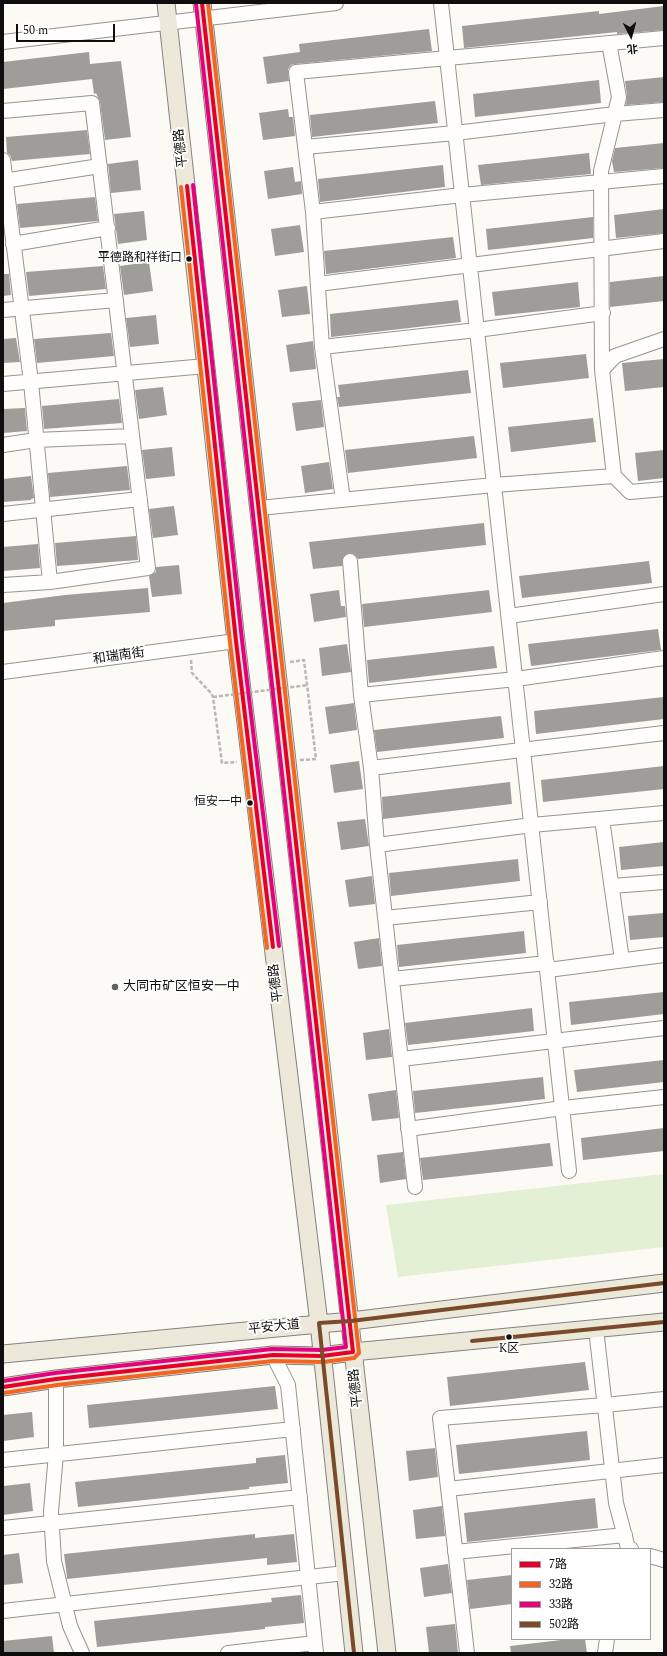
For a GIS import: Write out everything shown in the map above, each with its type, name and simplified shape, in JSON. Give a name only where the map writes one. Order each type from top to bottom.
[{"type":"main road","name":"平德路","points":[[166,3],[236,641],[319,1323],[354,1653]]},
{"type":"main road","name":"平德路","points":[[203,11],[387,1653]]},
{"type":"main road","name":"平安大道","points":[[3,1354],[351,1321],[664,1283]]},
{"type":"main road","name":"平安大道","points":[[3,1387],[56,1379],[272,1355],[322,1356],[664,1322]]},
{"type":"street","points":[[3,42],[169,23],[203,11],[336,3]]},
{"type":"street","points":[[441,3],[569,1171]]},
{"type":"street","points":[[343,500],[322,347],[313,212],[296,72],[664,38]]},
{"type":"street","points":[[609,43],[619,97],[601,171],[603,313],[602,370],[614,476],[630,492],[664,489]]},
{"type":"street","points":[[3,111],[92,103],[148,568],[50,582],[3,585]]},
{"type":"street","points":[[305,147],[455,133],[615,114],[664,110]]},
{"type":"street","points":[[3,160],[4,181],[31,382],[50,582]]},
{"type":"street","points":[[4,181],[100,166]]},
{"type":"street","points":[[313,212],[462,195],[664,176]]},
{"type":"street","points":[[13,244],[108,228]]},
{"type":"street","points":[[318,284],[602,250],[664,241]]},
{"type":"street","points":[[3,310],[116,300]]},
{"type":"street","points":[[322,347],[477,330],[603,313]]},
{"type":"street","points":[[602,370],[615,356],[664,339]]},
{"type":"street","points":[[3,384],[206,366]]},
{"type":"street","points":[[3,445],[36,440],[132,436]]},
{"type":"street","points":[[259,508],[494,485],[614,476]]},
{"type":"street","points":[[3,514],[140,499]]},
{"type":"street","points":[[350,561],[362,695],[371,768],[377,845],[415,1187]]},
{"type":"street","points":[[509,616],[664,594]]},
{"type":"street","name":"和瑞南街","points":[[3,672],[236,641]]},
{"type":"street","points":[[362,695],[516,679],[664,658]]},
{"type":"street","points":[[371,768],[664,733]]},
{"type":"street","points":[[377,845],[532,825],[664,813]]},
{"type":"street","points":[[602,819],[622,960]]},
{"type":"street","points":[[612,886],[664,882]]},
{"type":"street","points":[[385,918],[540,902]]},
{"type":"street","points":[[392,979],[622,960],[664,954]]},
{"type":"street","points":[[401,1059],[664,1028]]},
{"type":"street","points":[[408,1129],[562,1108],[664,1097]]},
{"type":"street","points":[[596,1329],[616,1503],[628,1548]]},
{"type":"street","points":[[228,1653],[316,1648],[288,1384],[272,1355]]},
{"type":"street","points":[[56,1379],[56,1453],[51,1512],[54,1561],[70,1626],[82,1653]]},
{"type":"street","points":[[467,1653],[440,1418],[605,1406],[664,1399]]},
{"type":"street","points":[[3,1460],[56,1453],[293,1429]]},
{"type":"street","points":[[448,1488],[664,1465]]},
{"type":"street","points":[[3,1528],[300,1497]]},
{"type":"street","points":[[455,1552],[625,1535]]},
{"type":"street","points":[[651,1556],[664,1560]]},
{"type":"street","points":[[3,1611],[345,1573]]},
{"type":"street","points":[[605,1653],[607,1640]]},
{"type":"path","points":[[304,660],[316,759]]},
{"type":"path","points":[[192,673],[211,692],[213,697],[222,763]]},
{"type":"path","points":[[213,697],[308,685]]},
{"type":"green space","points":[[664,1174],[664,1247],[398,1277],[386,1205]]},
{"type":"building","points":[[664,6],[664,30],[617,34],[617,32],[464,48],[462,26],[599,11],[599,14]]},
{"type":"building","points":[[429,29],[432,51],[295,64],[291,65],[288,69],[289,81],[267,84],[263,57],[300,52],[299,44]]},
{"type":"building","points":[[89,52],[90,64],[121,61],[131,137],[105,140],[100,102],[96,93],[94,94],[92,79],[3,89],[3,62]]},
{"type":"building","points":[[664,77],[664,102],[626,105],[627,95],[625,81]]},
{"type":"building","points":[[599,80],[601,103],[475,117],[473,94]]},
{"type":"building","points":[[435,101],[438,123],[312,137],[310,115]]},
{"type":"building","points":[[288,109],[289,117],[293,117],[295,136],[263,140],[259,113]]},
{"type":"building","points":[[87,130],[90,154],[12,161],[10,155],[7,153],[6,137]]},
{"type":"building","points":[[664,143],[664,168],[614,172],[612,161],[615,148]]},
{"type":"building","points":[[589,153],[591,174],[481,185],[478,165]]},
{"type":"building","points":[[138,160],[141,190],[111,193],[108,164]]},
{"type":"building","points":[[443,165],[445,187],[320,202],[318,179]]},
{"type":"building","points":[[293,167],[295,182],[301,181],[302,194],[268,199],[264,171]]},
{"type":"building","points":[[95,197],[98,221],[20,228],[17,204]]},
{"type":"building","points":[[664,209],[664,233],[616,238],[614,215]]},
{"type":"building","points":[[144,211],[147,240],[118,244],[114,214]]},
{"type":"building","points":[[593,217],[593,238],[488,250],[486,229]]},
{"type":"building","points":[[300,225],[304,252],[275,256],[271,229]]},
{"type":"building","points":[[453,237],[456,258],[326,274],[324,251]]},
{"type":"building","points":[[149,262],[153,291],[124,295],[120,266]]},
{"type":"building","points":[[103,266],[106,289],[29,296],[26,272]]},
{"type":"building","points":[[3,274],[9,274],[11,295],[3,296]]},
{"type":"building","points":[[664,276],[664,301],[610,307],[610,282]]},
{"type":"building","points":[[578,282],[580,307],[495,316],[492,292]]},
{"type":"building","points":[[307,286],[310,314],[282,317],[278,290]]},
{"type":"building","points":[[458,300],[461,322],[331,337],[330,314]]},
{"type":"building","points":[[156,315],[159,344],[130,347],[126,318]]},
{"type":"building","points":[[111,333],[114,356],[37,363],[34,339]]},
{"type":"building","points":[[16,338],[20,362],[3,363],[3,339]]},
{"type":"building","points":[[313,341],[316,369],[290,372],[286,345]]},
{"type":"building","points":[[586,354],[589,378],[503,388],[500,363]]},
{"type":"building","points":[[664,359],[664,387],[625,391],[622,363]]},
{"type":"building","points":[[468,370],[471,393],[339,407],[337,397],[340,397],[338,385]]},
{"type":"building","points":[[163,387],[167,415],[139,419],[135,390]]},
{"type":"building","points":[[119,399],[122,423],[44,429],[42,406]]},
{"type":"building","points":[[321,400],[324,427],[296,431],[292,403]]},
{"type":"building","points":[[25,408],[27,431],[3,433],[3,409]]},
{"type":"building","points":[[593,418],[596,442],[511,452],[508,427]]},
{"type":"building","points":[[474,436],[477,458],[348,473],[345,450]]},
{"type":"building","points":[[172,447],[175,476],[146,479],[142,450]]},
{"type":"building","points":[[664,450],[664,478],[638,481],[635,453]]},
{"type":"building","points":[[329,462],[333,489],[305,493],[301,466]]},
{"type":"building","points":[[127,466],[130,490],[50,497],[48,473]]},
{"type":"building","points":[[31,476],[34,498],[31,500],[3,502],[3,479]]},
{"type":"building","points":[[174,506],[178,535],[153,538],[149,509]]},
{"type":"building","points":[[484,523],[486,545],[358,559],[354,554],[349,553],[343,557],[342,566],[313,569],[309,542]]},
{"type":"building","points":[[136,536],[138,560],[57,566],[55,543]]},
{"type":"building","points":[[38,544],[40,568],[3,571],[3,547]]},
{"type":"building","points":[[649,561],[652,583],[522,598],[519,576]]},
{"type":"building","points":[[179,565],[182,594],[152,597],[149,576],[156,572],[156,567]]},
{"type":"building","points":[[148,588],[150,612],[55,620],[55,626],[3,631],[3,603],[65,595]]},
{"type":"building","points":[[339,590],[341,606],[345,606],[346,617],[314,622],[310,594]]},
{"type":"building","points":[[489,590],[492,612],[364,627],[362,604]]},
{"type":"building","points":[[658,629],[661,650],[531,666],[528,644]]},
{"type":"building","points":[[347,644],[351,672],[322,676],[319,648]]},
{"type":"building","points":[[494,646],[497,668],[369,683],[367,660]]},
{"type":"building","points":[[664,697],[664,719],[536,734],[534,711]]},
{"type":"building","points":[[354,703],[357,730],[329,734],[325,707]]},
{"type":"building","points":[[501,716],[504,738],[377,752],[374,730]]},
{"type":"building","points":[[359,761],[363,789],[334,793],[330,765]]},
{"type":"building","points":[[664,766],[664,789],[543,802],[541,780]]},
{"type":"building","points":[[510,782],[512,804],[383,819],[382,797]]},
{"type":"building","points":[[365,819],[369,846],[341,850],[337,822]]},
{"type":"building","points":[[664,842],[664,866],[621,870],[619,847]]},
{"type":"building","points":[[518,859],[520,881],[391,896],[389,873]]},
{"type":"building","points":[[372,876],[375,904],[349,907],[345,880]]},
{"type":"building","points":[[664,913],[664,937],[630,940],[628,916]]},
{"type":"building","points":[[524,931],[526,953],[399,967],[397,945]]},
{"type":"building","points":[[379,938],[382,966],[358,969],[354,942]]},
{"type":"building","points":[[664,992],[664,1014],[571,1025],[569,1002]]},
{"type":"building","points":[[532,1008],[534,1031],[408,1045],[405,1023]]},
{"type":"building","points":[[389,1029],[392,1057],[366,1060],[363,1033]]},
{"type":"building","points":[[664,1060],[664,1082],[577,1092],[574,1070]]},
{"type":"building","points":[[543,1077],[545,1099],[415,1113],[413,1091]]},
{"type":"building","points":[[396,1090],[399,1118],[372,1121],[368,1094]]},
{"type":"building","points":[[664,1128],[664,1151],[583,1160],[581,1138]]},
{"type":"building","points":[[550,1143],[553,1166],[423,1180],[420,1158]]},
{"type":"building","points":[[403,1152],[406,1179],[380,1183],[377,1155]]},
{"type":"building","points":[[585,1362],[589,1390],[450,1406],[447,1377]]},
{"type":"building","points":[[275,1386],[278,1409],[89,1428],[87,1405]]},
{"type":"building","points":[[32,1412],[34,1437],[3,1441],[3,1415]]},
{"type":"building","points":[[587,1431],[590,1460],[459,1474],[456,1445]]},
{"type":"building","points":[[435,1448],[438,1477],[409,1481],[406,1451]]},
{"type":"building","points":[[285,1455],[288,1483],[249,1487],[249,1489],[78,1507],[75,1482],[256,1463],[256,1458]]},
{"type":"building","points":[[30,1483],[33,1511],[3,1515],[3,1486]]},
{"type":"building","points":[[595,1498],[598,1528],[467,1542],[464,1513]]},
{"type":"building","points":[[442,1506],[445,1536],[416,1539],[413,1510]]},
{"type":"building","points":[[255,1534],[255,1538],[294,1534],[297,1562],[267,1565],[267,1558],[67,1579],[64,1554]]},
{"type":"building","points":[[19,1553],[23,1583],[3,1585],[3,1555]]},
{"type":"building","points":[[448,1564],[452,1593],[424,1597],[420,1568]]},
{"type":"building","points":[[511,1575],[511,1604],[470,1609],[467,1580]]},
{"type":"building","points":[[301,1595],[304,1623],[265,1627],[265,1629],[97,1647],[94,1621],[272,1602],[271,1598]]},
{"type":"building","points":[[455,1624],[458,1653],[429,1653],[426,1627]]},
{"type":"building","points":[[52,1636],[54,1653],[3,1653],[3,1641]]},
{"type":"building","points":[[561,1640],[585,1640],[587,1653],[511,1653],[510,1646]]},
{"type":"transit line","name":"7路","points":[[3,1387],[56,1379],[273,1355],[322,1356],[353,1352],[202,3]]},
{"type":"transit line","name":"32路","points":[[4,1393],[57,1385],[273,1361],[323,1362],[354,1358],[359,1353],[208,3]]},
{"type":"transit line","name":"33路","points":[[3,1381],[55,1373],[272,1349],[322,1350],[346,1347],[196,4]]},
{"type":"transit line","name":"33路","points":[[193,185],[242,640],[279,946]]},
{"type":"transit line","name":"7路","points":[[187,186],[236,641],[273,947]]},
{"type":"transit line","name":"32路","points":[[181,187],[230,642],[267,948]]},
{"type":"transit line","name":"502路","points":[[354,1653],[319,1323],[351,1321],[664,1283]]},
{"type":"transit line","name":"502路","points":[[472,1341],[664,1322]]},
{"type":"place","name":"平德路和祥街口","points":[[189,259]]},
{"type":"place","name":"恒安一中","points":[[250,803]]},
{"type":"place","name":"大同市矿区恒安一中","points":[[115,987]]},
{"type":"place","name":"K区","points":[[509,1337]]}]
